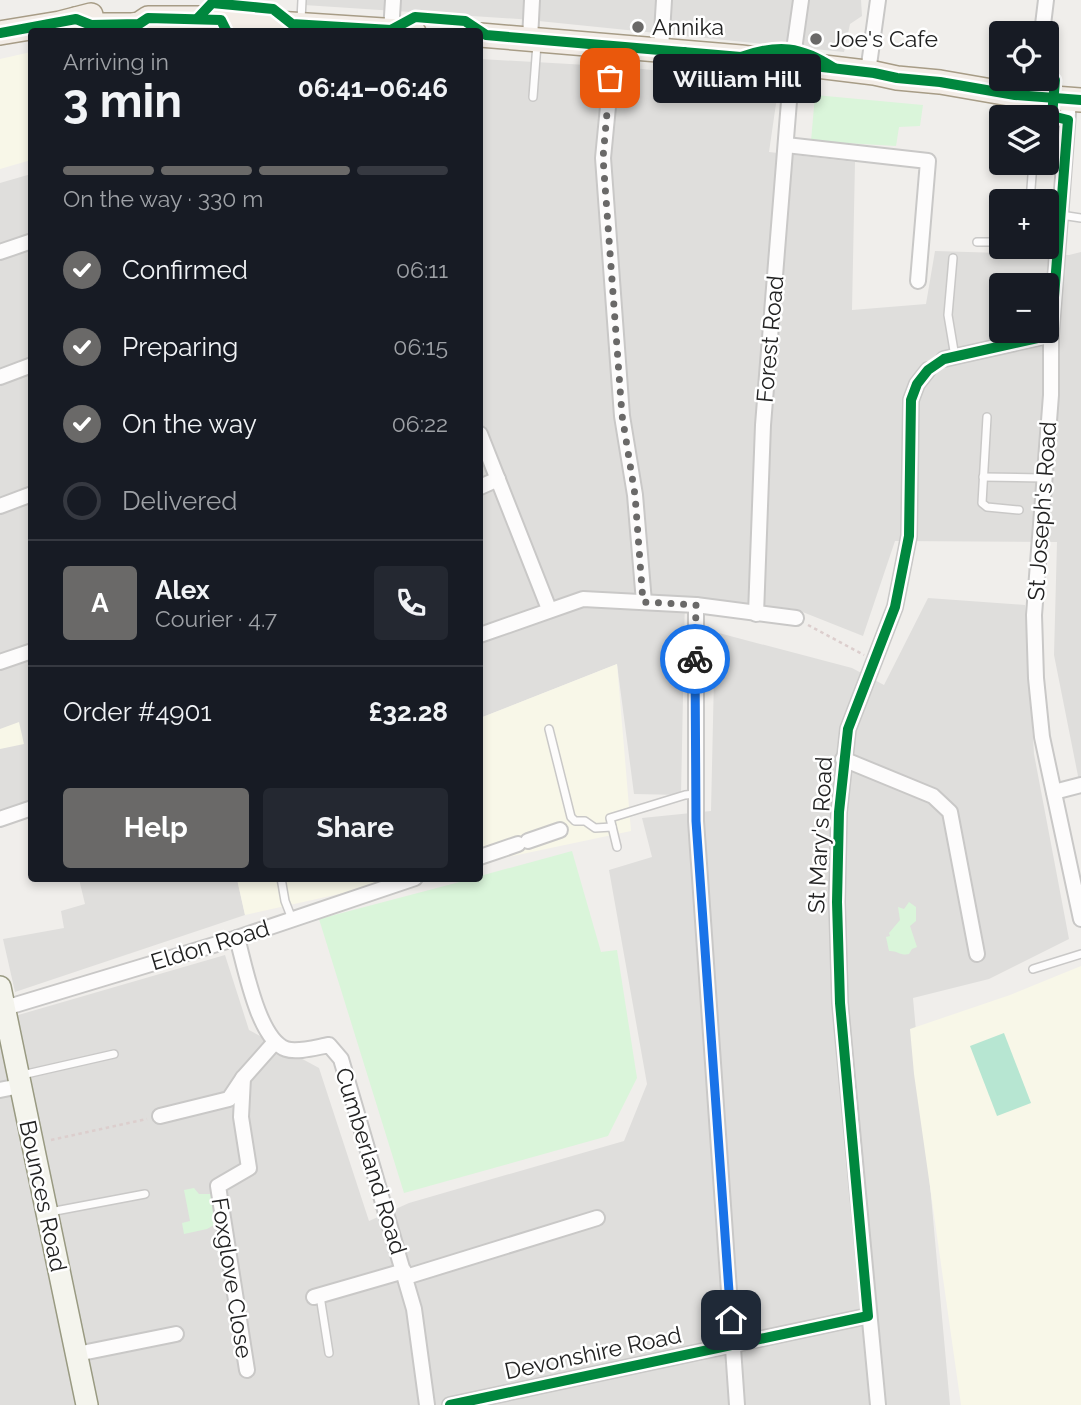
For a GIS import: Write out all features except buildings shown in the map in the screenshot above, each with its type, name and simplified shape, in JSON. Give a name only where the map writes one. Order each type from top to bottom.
[{"type":"main road","points":[[0,33],[76,19],[91,25],[156,22],[192,9],[300,24],[357,28]]},
{"type":"main road","points":[[483,35],[662,49],[868,72],[897,78],[989,85]]},
{"type":"main road","points":[[1044,91],[1075,100]]},
{"type":"street","points":[[393,0],[398,28]]},
{"type":"street","points":[[532,0],[534,39]]},
{"type":"street","points":[[662,49],[664,0]]},
{"type":"street","name":"Forest Road","points":[[756,614],[764,425],[792,64],[801,0]]},
{"type":"street","points":[[868,72],[878,0]]},
{"type":"street","points":[[1043,21],[1046,0]]},
{"type":"street","points":[[614,45],[603,158],[622,415],[635,495],[643,602]]},
{"type":"street","name":"St Joseph's Road","points":[[1059,223],[1075,100]]},
{"type":"street","points":[[786,145],[928,161],[918,281]]},
{"type":"street","points":[[0,251],[28,242]]},
{"type":"street","points":[[949,358],[1016,343]]},
{"type":"street","name":"St Joseph's Road","points":[[1051,343],[1051,395],[1034,615],[1035,678],[1042,737],[1081,919]]},
{"type":"street","points":[[0,377],[28,366]]},
{"type":"street","name":"St Mary's Road","points":[[878,1405],[839,1003],[837,902],[843,759],[848,730],[895,607],[909,536],[911,400],[917,384],[928,370]]},
{"type":"street","points":[[483,442],[549,609]]},
{"type":"street","points":[[483,486],[498,479]]},
{"type":"street","points":[[0,506],[28,496]]},
{"type":"street","points":[[483,634],[583,598],[696,605],[796,618]]},
{"type":"street","points":[[696,605],[695,794],[737,1405]]},
{"type":"street","points":[[0,661],[28,652]]},
{"type":"street","points":[[843,759],[933,796],[950,813],[977,954]]},
{"type":"street","points":[[1054,792],[1081,786]]},
{"type":"street","points":[[0,819],[28,809]]},
{"type":"street","points":[[483,856],[560,830]]},
{"type":"street","name":"Eldon Road","points":[[2,998],[237,938],[403,882]]},
{"type":"street","points":[[160,1116],[229,1099],[243,1078],[274,1043],[262,1025],[237,938]]},
{"type":"street","name":"Bounces Road","points":[[2,998],[12,1084],[32,1144],[87,1405]]},
{"type":"street","name":"Cumberland Road","points":[[274,1043],[289,1050],[329,1045],[341,1059],[414,1309],[427,1405]]},
{"type":"street","name":"Foxglove Close","points":[[243,1078],[242,1117],[249,1168],[218,1186],[247,1370]]},
{"type":"street","points":[[317,1297],[597,1218]]},
{"type":"street","name":"Devonshire Road","points":[[450,1405],[868,1317]]},
{"type":"street","points":[[77,1354],[176,1334]]},
{"type":"lane","points":[[300,24],[302,0]]},
{"type":"lane","points":[[533,97],[534,39]]},
{"type":"lane","points":[[1061,215],[1081,218]]},
{"type":"lane","points":[[977,242],[989,242]]},
{"type":"lane","points":[[949,358],[948,316],[953,258]]},
{"type":"lane","points":[[987,417],[982,498],[984,506],[1019,510]]},
{"type":"lane","points":[[983,477],[1045,478]]},
{"type":"lane","points":[[549,729],[570,817],[575,821],[585,821],[595,828],[612,827]]},
{"type":"lane","points":[[617,847],[610,818],[695,794]]},
{"type":"lane","points":[[282,882],[292,920]]},
{"type":"lane","points":[[1034,969],[1081,954]]},
{"type":"lane","points":[[12,1084],[114,1055]]},
{"type":"lane","points":[[46,1213],[145,1194]]},
{"type":"lane","points":[[317,1297],[329,1353]]},
{"type":"path","points":[[796,618],[873,660]]},
{"type":"path","points":[[32,1144],[160,1116]]},
{"type":"shaded area","points":[[305,0],[861,0],[862,16],[850,24],[844,52],[519,19],[304,5]]},
{"type":"shaded area","points":[[28,53],[28,161],[0,169],[0,59]]},
{"type":"shaded area","points":[[483,59],[623,67],[779,83],[769,152],[855,162],[852,310],[926,304],[935,251],[989,253],[989,259],[1059,259],[1059,255],[1081,252],[1081,791],[1054,655],[1057,542],[895,541],[863,636],[795,609],[685,597],[681,795],[634,794],[617,664],[483,717]]},
{"type":"shaded area","points":[[28,175],[28,802],[0,812],[0,183]]},
{"type":"shaded area","points":[[928,598],[1025,605],[1034,754],[1069,939],[989,979],[913,998],[950,1405],[0,1405],[0,1017],[1,1020],[225,955],[249,1030],[319,1068],[369,1221],[409,1203],[624,1141],[647,1084],[609,870],[652,857],[642,818],[711,811],[715,632],[852,668],[884,685]]},
{"type":"shaded area","points":[[617,664],[631,831],[483,862],[483,717]]},
{"type":"shaded area","points":[[19,722],[24,744],[0,749],[0,729]]},
{"type":"shaded area","points":[[80,882],[238,882],[245,915],[15,992],[3,939],[64,928],[61,911],[85,904]]},
{"type":"shaded area","points":[[238,882],[394,882],[245,915]]},
{"type":"shaded area","points":[[1081,966],[1081,1405],[961,1405],[910,1029],[1010,995]]},
{"type":"green space","points":[[815,95],[923,105],[920,126],[899,127],[896,146],[811,141]]},
{"type":"green space","points":[[572,851],[601,952],[617,950],[637,1078],[608,1136],[404,1193],[319,919],[460,882],[483,882],[483,875]]},
{"type":"green space","points":[[909,902],[916,907],[916,921],[910,926],[917,947],[909,954],[889,951],[886,937],[890,936],[889,933],[900,920],[898,907],[904,909]]},
{"type":"green space","points":[[1004,1033],[1031,1103],[997,1116],[970,1046]]},
{"type":"green space","points":[[194,1188],[199,1194],[213,1194],[221,1221],[207,1229],[184,1234],[182,1223],[190,1221],[184,1190]]},
{"type":"cycle path","points":[[198,18],[212,3],[273,9],[292,24],[358,28]]},
{"type":"cycle path","points":[[395,28],[415,17],[465,21],[476,28]]},
{"type":"cycle path","points":[[0,33],[76,19],[91,25],[139,24],[148,18],[221,20],[225,28]]},
{"type":"cycle path","points":[[483,33],[741,57],[766,50],[789,49],[811,55],[834,68]]},
{"type":"cycle path","points":[[684,52],[701,67],[771,73],[788,63],[940,82],[1015,95],[1081,100]]},
{"type":"cycle path","points":[[450,1405],[868,1316],[840,1003],[837,902],[839,812],[848,729],[895,607],[909,536],[911,400],[917,384],[928,370],[944,359],[1051,335],[1068,120],[1052,116],[1054,91]]},
{"type":"way so far","points":[[610,78],[603,158],[622,415],[635,495],[643,602],[696,605],[695,659]]},
{"type":"place","name":"Annika","points":[[638,27]]},
{"type":"place","name":"Joe's Cafe","points":[[816,39]]},
{"type":"place","name":"William Hill","points":[[610,78]]},
{"type":"route","points":[[695,659],[696,821],[731,1320]]}]
